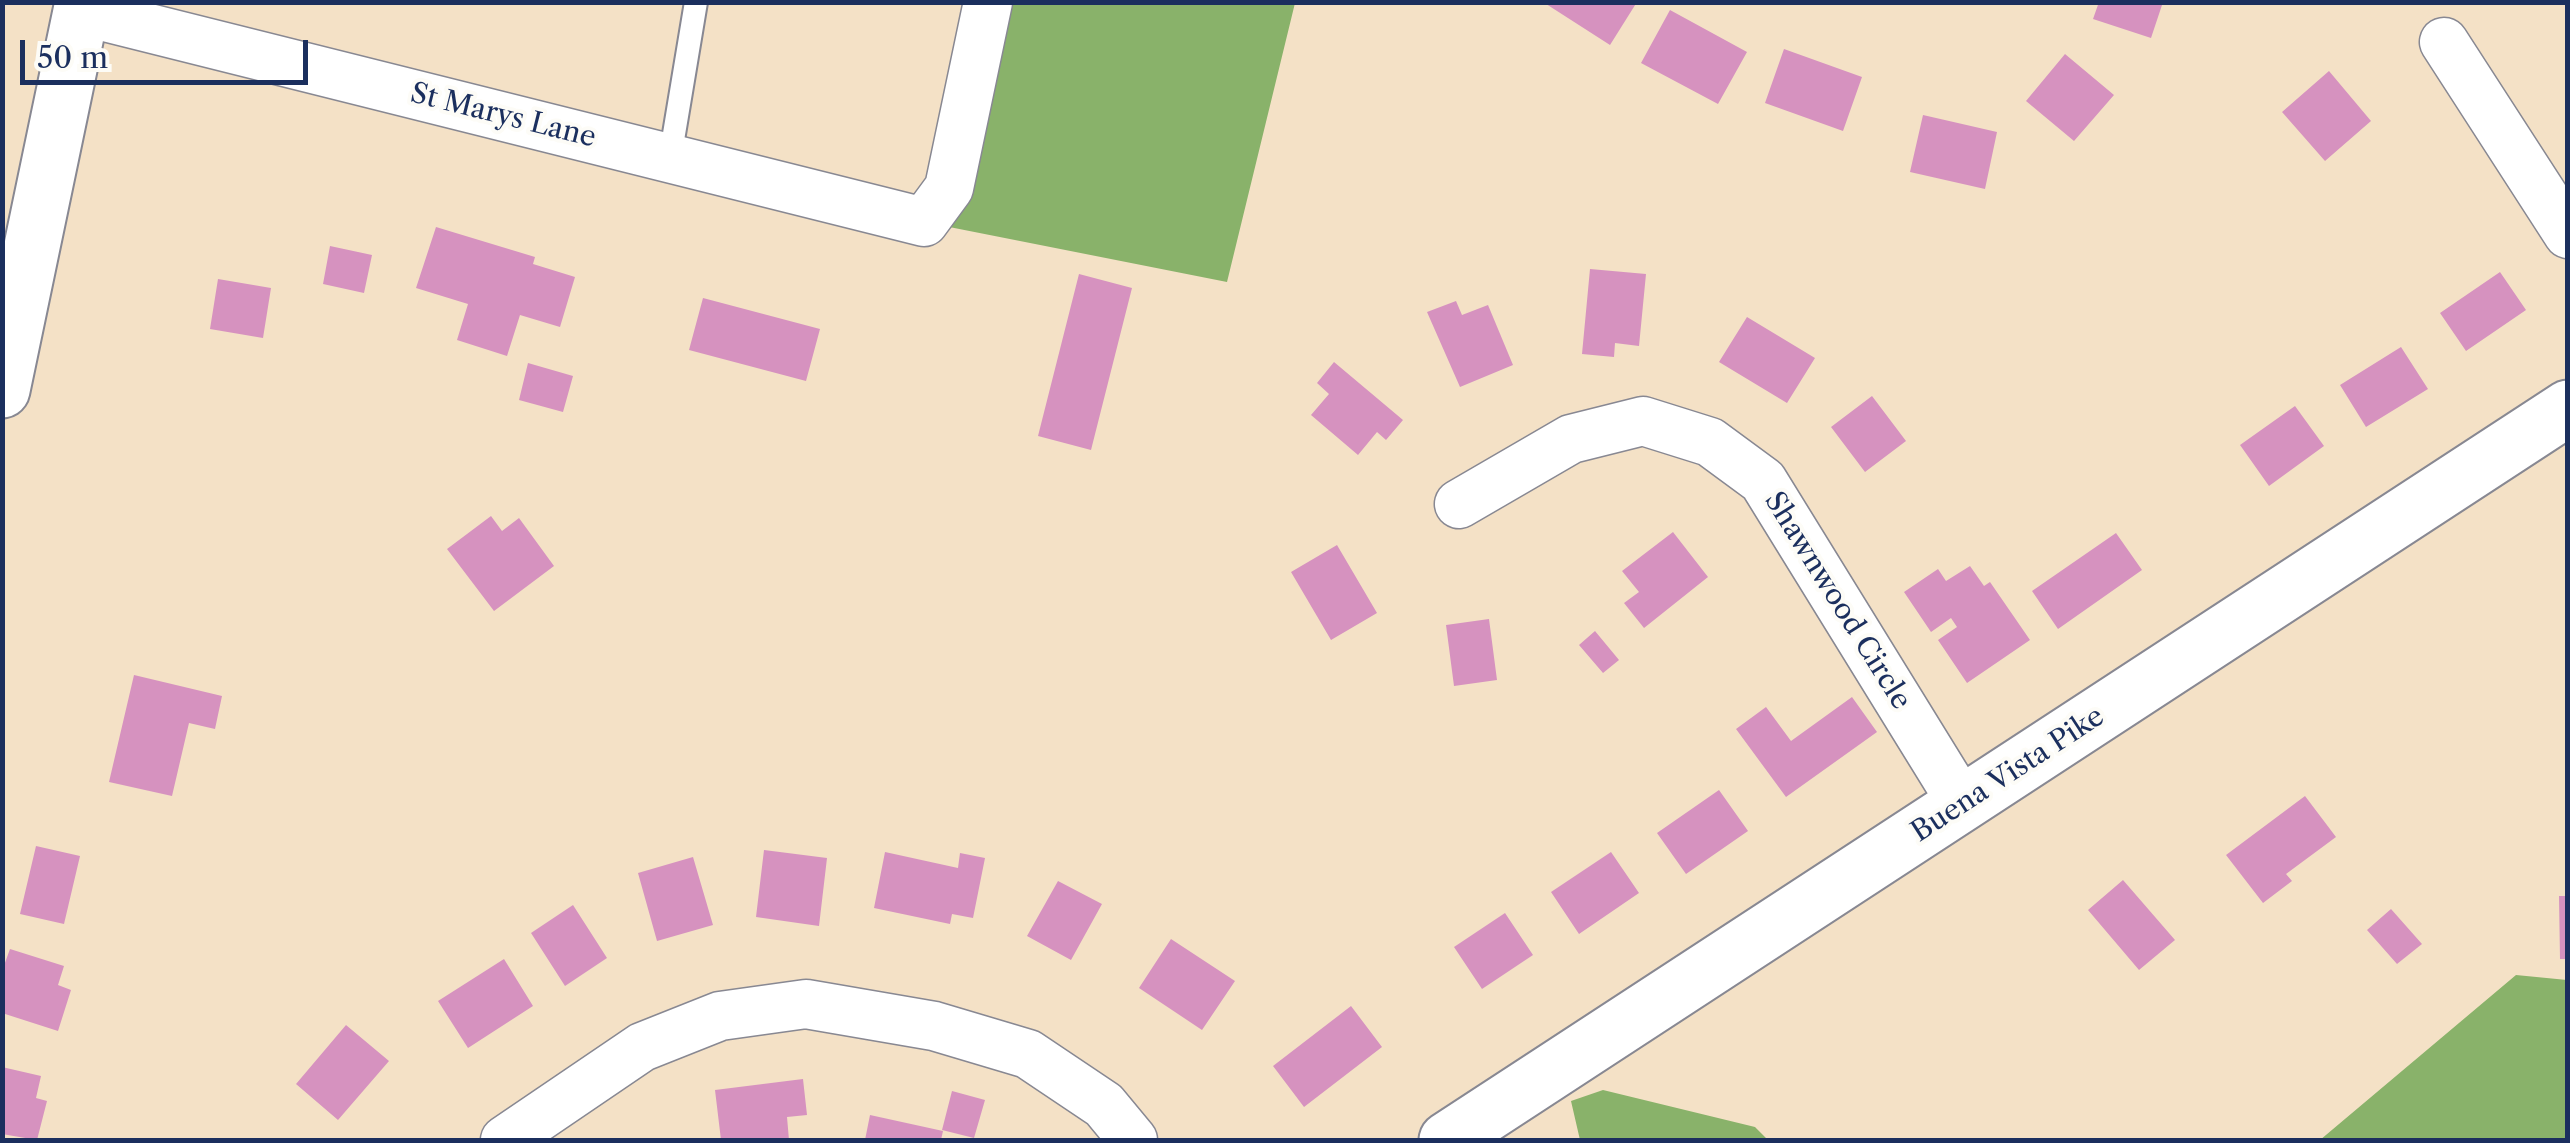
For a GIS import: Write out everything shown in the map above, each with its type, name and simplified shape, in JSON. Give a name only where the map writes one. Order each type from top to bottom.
[{"type":"main road","points":[[2,390],[74,5]]},
{"type":"main road","name":"Buena Vista Pike","points":[[1447,1140],[2568,408]]},
{"type":"street","name":"St Marys Lane","points":[[74,5],[924,222],[949,188],[988,2]]},
{"type":"street","points":[[2444,42],[2568,234]]},
{"type":"street","name":"Shawnwood Circle","points":[[1459,504],[1571,439],[1607,430],[1643,422],[1710,442],[1763,481],[1962,805]]},
{"type":"street","points":[[505,1140],[642,1047],[720,1016],[806,1004],[934,1026],[1028,1054],[1104,1105],[1133,1140]]},
{"type":"lane","points":[[670,158],[696,2]]},
{"type":"green space","points":[[988,3],[1295,3],[1227,282],[924,222]]},
{"type":"green space","points":[[2516,975],[2567,980],[2567,1140],[2320,1140]]},
{"type":"green space","points":[[1603,1090],[1755,1127],[1768,1140],[1580,1140],[1571,1101]]},
{"type":"building","points":[[1543,2],[1637,2],[1610,45]]},
{"type":"building","points":[[2099,2],[2163,2],[2151,38],[2093,19]]},
{"type":"building","points":[[1670,10],[1747,52],[1718,104],[1641,63]]},
{"type":"building","points":[[1784,49],[1862,77],[1843,131],[1765,103]]},
{"type":"building","points":[[2065,54],[2114,95],[2074,141],[2026,101]]},
{"type":"building","points":[[2329,71],[2371,121],[2325,161],[2282,112]]},
{"type":"building","points":[[1923,115],[1997,132],[1985,189],[1910,172]]},
{"type":"building","points":[[436,227],[535,257],[533,264],[575,277],[560,327],[520,315],[507,356],[457,340],[468,304],[416,288]]},
{"type":"building","points":[[330,246],[372,255],[364,293],[323,284]]},
{"type":"building","points":[[1590,269],[1646,274],[1639,346],[1615,343],[1614,357],[1582,354]]},
{"type":"building","points":[[2500,272],[2526,310],[2466,351],[2440,313]]},
{"type":"building","points":[[1079,274],[1132,288],[1091,450],[1038,436]]},
{"type":"building","points":[[218,279],[271,288],[263,338],[210,329]]},
{"type":"building","points":[[703,298],[820,329],[806,381],[689,350]]},
{"type":"building","points":[[1456,301],[1462,315],[1488,305],[1513,365],[1460,387],[1427,312]]},
{"type":"building","points":[[1747,317],[1815,358],[1787,403],[1719,362]]},
{"type":"building","points":[[2401,347],[2428,389],[2366,427],[2340,385]]},
{"type":"building","points":[[1334,362],[1403,420],[1386,440],[1377,432],[1358,455],[1311,415],[1329,394],[1317,383]]},
{"type":"building","points":[[528,363],[573,376],[563,412],[519,400]]},
{"type":"building","points":[[1872,396],[1906,441],[1865,472],[1831,427]]},
{"type":"building","points":[[2295,406],[2324,446],[2269,486],[2240,445]]},
{"type":"building","points":[[491,516],[502,531],[519,518],[554,566],[494,611],[447,549]]},
{"type":"building","points":[[1673,532],[1708,577],[1644,628],[1624,603],[1639,592],[1622,571]]},
{"type":"building","points":[[2116,533],[2142,570],[2058,629],[2032,591]]},
{"type":"building","points":[[1337,545],[1377,613],[1331,640],[1291,572]]},
{"type":"building","points":[[1970,566],[1984,586],[1990,582],[2030,640],[1967,683],[1938,640],[1957,627],[1951,618],[1931,632],[1904,592],[1938,569],[1946,581]]},
{"type":"building","points":[[1489,619],[1497,680],[1454,686],[1446,625]]},
{"type":"building","points":[[1595,631],[1619,660],[1603,673],[1579,645]]},
{"type":"building","points":[[134,675],[222,696],[215,729],[189,723],[172,796],[109,782]]},
{"type":"building","points":[[1852,697],[1877,732],[1786,797],[1736,729],[1766,707],[1791,741]]},
{"type":"building","points":[[1719,790],[1748,831],[1686,874],[1657,833]]},
{"type":"building","points":[[2305,796],[2336,837],[2286,874],[2292,881],[2263,903],[2226,855]]},
{"type":"building","points":[[36,846],[80,856],[64,924],[20,914]]},
{"type":"building","points":[[764,850],[827,858],[819,926],[756,917]]},
{"type":"building","points":[[885,852],[958,868],[960,853],[985,858],[973,918],[952,914],[950,924],[874,908]]},
{"type":"building","points":[[1611,852],[1639,893],[1579,934],[1551,892]]},
{"type":"building","points":[[693,857],[713,925],[657,941],[638,873]]},
{"type":"building","points":[[2123,880],[2175,940],[2139,970],[2088,910]]},
{"type":"building","points":[[1058,881],[1102,904],[1071,960],[1027,936]]},
{"type":"building","points":[[2559,896],[2568,896],[2568,959],[2560,959]]},
{"type":"building","points":[[573,905],[607,958],[565,986],[531,933]]},
{"type":"building","points":[[2391,909],[2422,944],[2397,964],[2367,930]]},
{"type":"building","points":[[1505,913],[1533,955],[1482,989],[1454,947]]},
{"type":"building","points":[[1171,939],[1235,981],[1202,1030],[1139,988]]},
{"type":"building","points":[[10,949],[64,966],[58,985],[71,990],[58,1031],[2,1013],[2,971]]},
{"type":"building","points":[[504,959],[533,1006],[468,1048],[438,1001]]},
{"type":"building","points":[[1351,1006],[1382,1047],[1304,1107],[1273,1066]]},
{"type":"building","points":[[346,1025],[389,1061],[338,1120],[296,1084]]},
{"type":"building","points":[[2,1067],[41,1076],[36,1098],[47,1101],[37,1140],[2,1134]]},
{"type":"building","points":[[803,1079],[807,1115],[787,1117],[789,1140],[721,1140],[715,1090]]},
{"type":"building","points":[[952,1091],[985,1100],[974,1138],[942,1130]]},
{"type":"building","points":[[870,1115],[943,1131],[941,1140],[865,1140]]}]
